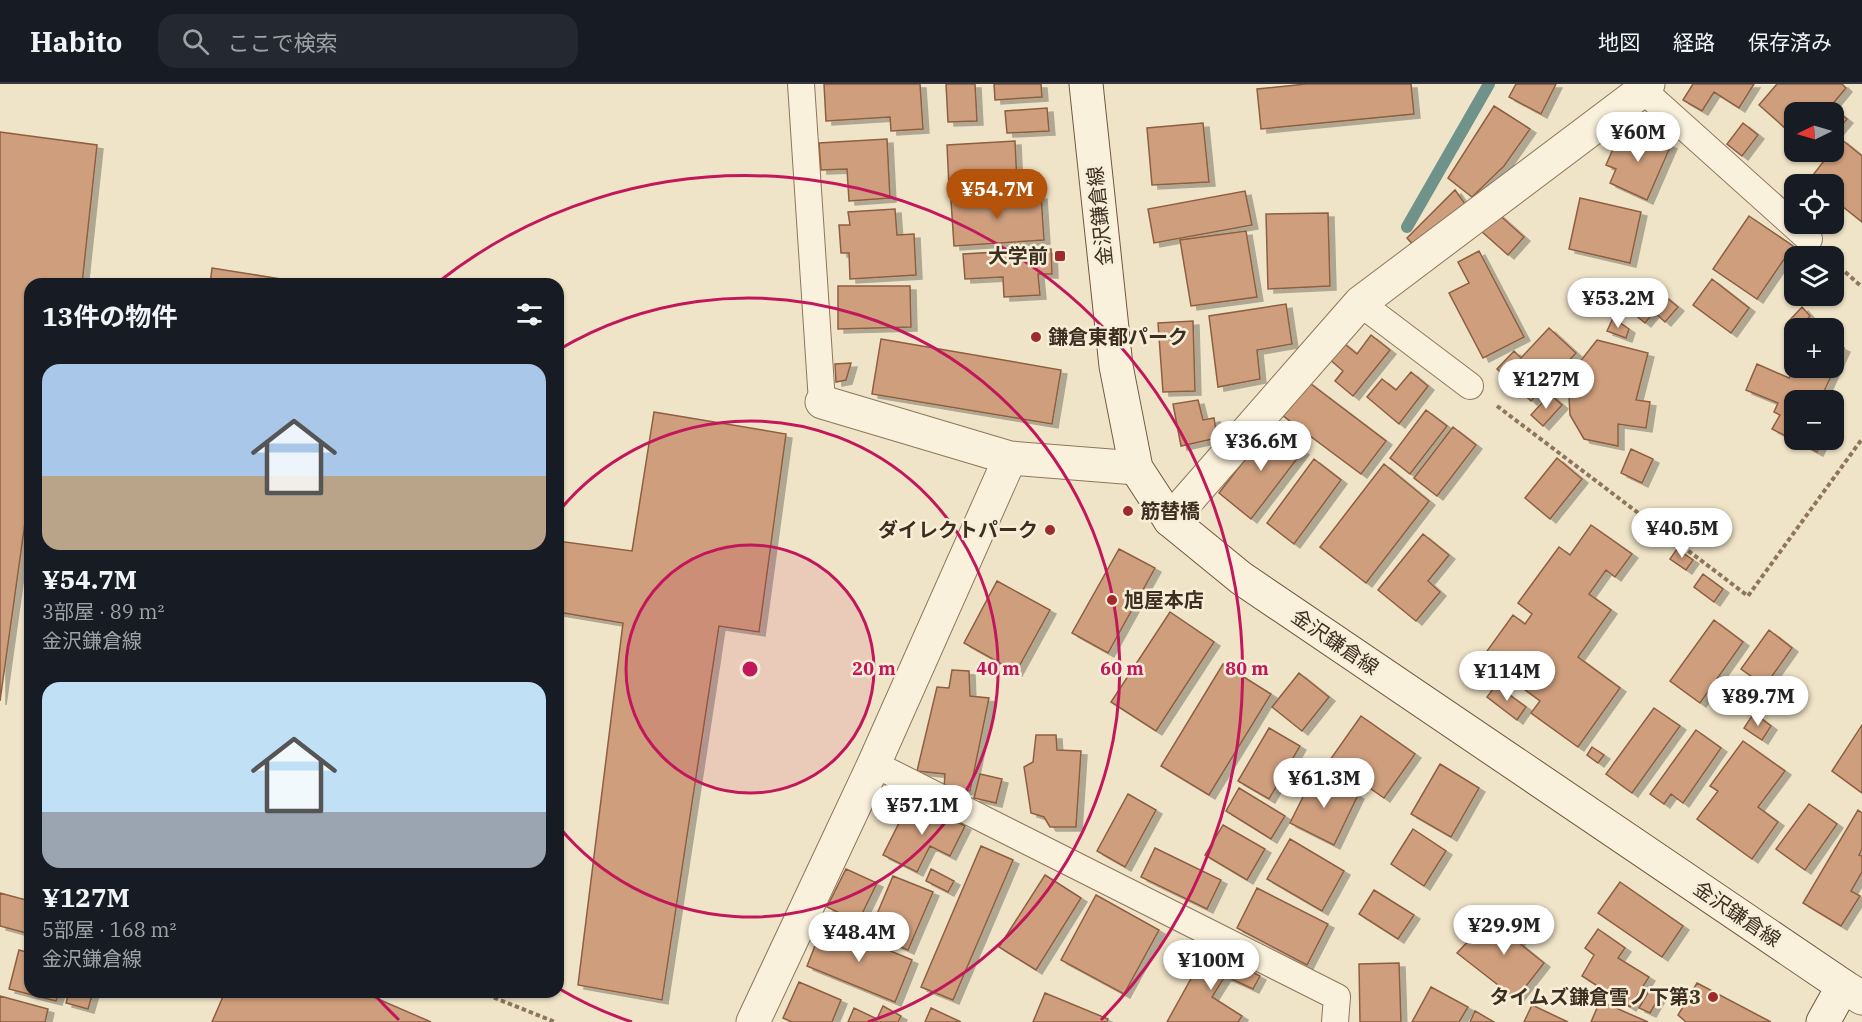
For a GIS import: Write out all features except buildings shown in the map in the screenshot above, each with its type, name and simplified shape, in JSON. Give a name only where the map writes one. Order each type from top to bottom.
[{"type":"street","name":"金沢鎌倉線","points":[[1086,84],[1116,366],[1136,468],[1170,520],[1241,578],[1853,992],[1823,1022]]},
{"type":"street","points":[[1170,520],[1360,303],[1645,87]]},
{"type":"street","points":[[822,402],[1010,458],[1136,468]]},
{"type":"street","points":[[753,1022],[874,764],[1010,458]]},
{"type":"lane","points":[[801,84],[822,402]]},
{"type":"lane","points":[[1645,87],[1809,239]]},
{"type":"lane","points":[[1360,303],[1470,386]]},
{"type":"lane","points":[[874,764],[1337,997],[1335,1022]]},
{"type":"path","points":[[1844,271],[1862,287]]},
{"type":"path","points":[[1470,386],[1748,596],[1862,439]]},
{"type":"path","points":[[495,998],[555,1022]]},
{"type":"waterway","points":[[1407,227],[1489,84]]},
{"type":"place","name":"大学前","points":[[1060,256]]},
{"type":"place","name":"鎌倉東都パーク","points":[[1036,337]]},
{"type":"place","name":"筋替橋","points":[[1128,511]]},
{"type":"place","name":"ダイレクトパーク","points":[[1050,530]]},
{"type":"place","name":"旭屋本店","points":[[1112,600]]},
{"type":"place","name":"タイムズ鎌倉雪ノ下第3","points":[[1713,997]]}]
